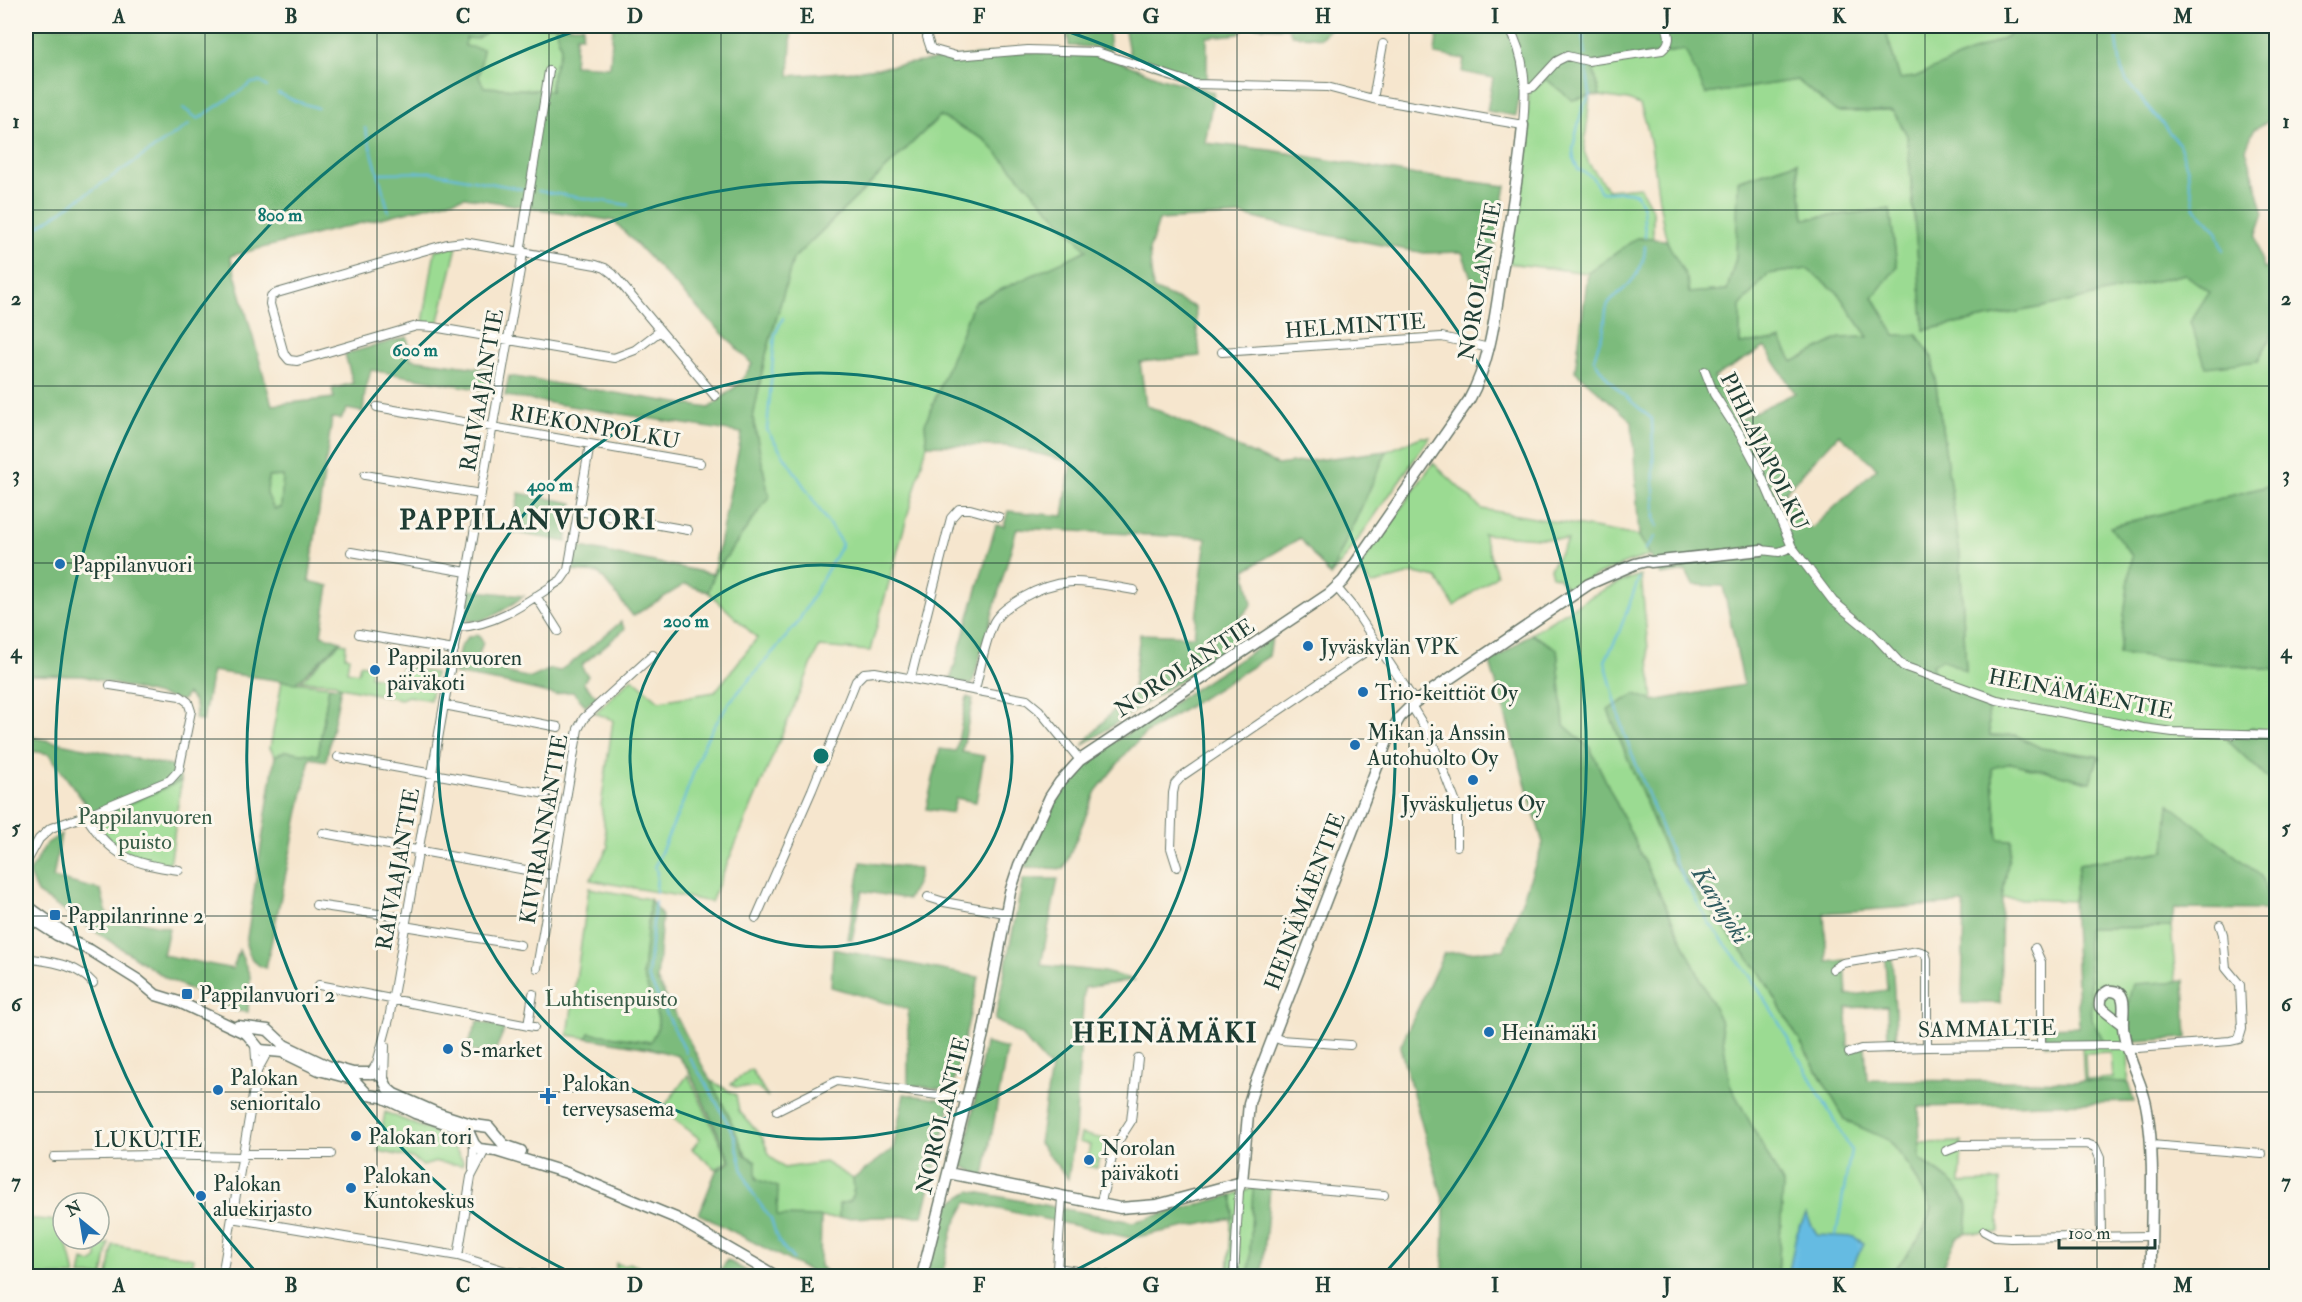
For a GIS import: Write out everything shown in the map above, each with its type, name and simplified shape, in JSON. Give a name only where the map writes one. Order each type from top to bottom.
[{"type":"street","points":[[929,26],[927,37],[931,49],[956,56],[1028,50],[1097,52],[1195,84],[1327,87],[1373,99],[1523,125],[1525,70],[1520,50],[1508,26]]},
{"type":"street","points":[[1526,89],[1533,87],[1557,62],[1567,56],[1588,61],[1662,51],[1668,45],[1670,36],[1666,26]]},
{"type":"street","points":[[1373,99],[1383,44]]},
{"type":"street","name":"RAIVAAJANTIE","points":[[369,1074],[377,1063],[393,1000],[523,253],[521,247],[549,71]]},
{"type":"street","name":"NOROLANTIE","points":[[922,1276],[983,1034],[1005,913],[1019,865],[1050,797],[1080,760],[1337,588],[1469,400],[1480,380],[1489,348],[1520,164],[1523,125]]},
{"type":"street","points":[[660,331],[635,351],[614,358],[417,326],[297,361],[289,360],[284,354],[270,304],[270,296],[447,244],[464,242],[605,267],[660,331],[715,396]]},
{"type":"street","name":"HELMINTIE","points":[[1222,352],[1442,337],[1489,348]]},
{"type":"street","name":"PIHLAJAPOLKU","points":[[1705,371],[1714,394],[1742,436],[1752,456],[1792,547]]},
{"type":"street","name":"RIEKONPOLKU","points":[[377,407],[700,463]]},
{"type":"street","points":[[458,627],[475,626],[492,621],[561,580],[568,570],[590,444]]},
{"type":"street","points":[[365,475],[481,494]]},
{"type":"street","points":[[911,677],[951,518],[959,509],[970,509],[999,517]]},
{"type":"street","points":[[579,511],[688,530]]},
{"type":"street","name":"HEINÄMÄENTIE","points":[[1242,1182],[1249,1103],[1389,736],[1413,704],[1569,596],[1603,577],[1628,568],[1644,567],[1651,562],[1761,550],[1778,546],[1792,547],[1833,601],[1872,633],[1903,666],[1912,671],[1997,700],[2143,728],[2174,732],[2277,735]]},
{"type":"street","points":[[351,552],[467,572]]},
{"type":"street","points":[[975,690],[995,620],[1009,605],[1053,583],[1072,580],[1134,590]]},
{"type":"street","points":[[1337,588],[1377,644],[1430,736],[1457,806],[1457,846]]},
{"type":"street","points":[[536,596],[558,632]]},
{"type":"street","points":[[359,634],[453,650]]},
{"type":"street","points":[[1177,867],[1171,848],[1173,793],[1175,784],[1182,776],[1377,644]]},
{"type":"street","name":"KIVIRANNANTIE","points":[[537,968],[578,729],[584,718],[653,655]]},
{"type":"street","points":[[756,918],[812,790],[856,681],[864,673],[911,677],[1022,699],[1039,710],[1080,760]]},
{"type":"street","points":[[26,862],[39,839],[47,831],[175,776],[181,765],[191,711],[188,702],[180,696],[110,685]]},
{"type":"street","points":[[444,705],[558,727]]},
{"type":"street","points":[[338,757],[546,794]]},
{"type":"street","points":[[86,816],[100,835],[115,850],[130,860],[179,870]]},
{"type":"street","points":[[323,833],[553,875]]},
{"type":"street","points":[[928,897],[1005,913]]},
{"type":"street","points":[[26,905],[81,945],[138,980],[156,994],[179,1002],[247,1034],[260,1050],[282,1052],[319,1070],[353,1079],[368,1095],[463,1129],[479,1149],[567,1173],[676,1218],[776,1276]]},
{"type":"street","points":[[316,905],[520,945]]},
{"type":"street","points":[[26,915],[57,935],[81,945]]},
{"type":"street","name":"SAMMALTIE","points":[[1849,1053],[1861,1049],[1927,1047],[2116,1045],[2127,1048],[2239,1039],[2242,1029],[2240,984],[2226,968],[2220,925]]},
{"type":"street","points":[[2035,948],[2041,962],[2041,1046]]},
{"type":"street","points":[[1833,969],[1843,963],[1918,951],[1925,953],[1927,959],[1927,1047]]},
{"type":"street","points":[[26,958],[78,969],[93,983]]},
{"type":"street","points":[[319,985],[531,1026],[533,994]]},
{"type":"street","points":[[228,1024],[268,1030],[284,1045],[328,1066],[353,1073],[375,1073],[394,1094],[437,1113],[489,1127],[508,1147],[549,1162],[567,1173]]},
{"type":"street","points":[[2123,1025],[2127,1048],[2146,1104],[2151,1145],[2151,1276]]},
{"type":"street","points":[[222,1276],[256,1072],[255,1044],[257,1033],[262,1030]]},
{"type":"street","name":"RAIVAAJANTIE","points":[[384,1082],[386,1034]]},
{"type":"street","points":[[256,1072],[276,1043],[275,1035]]},
{"type":"street","points":[[1273,1037],[1281,1040],[1350,1046]]},
{"type":"street","points":[[1100,1204],[1115,1146],[1131,1121],[1138,1058]]},
{"type":"street","points":[[362,1090],[362,1080],[369,1074]]},
{"type":"street","points":[[375,1096],[383,1092],[384,1082]]},
{"type":"street","points":[[777,1111],[837,1082],[966,1099]]},
{"type":"street","points":[[458,1256],[473,1170],[474,1132],[480,1126]]},
{"type":"street","points":[[473,1170],[486,1150],[496,1143],[496,1136]]},
{"type":"street","points":[[1946,1151],[1960,1145],[2087,1144],[2095,1147],[2100,1158],[2101,1236]]},
{"type":"street","points":[[2151,1145],[2262,1154]]},
{"type":"street","name":"LUKUTIE","points":[[54,1157],[331,1154]]},
{"type":"street","points":[[948,1173],[1120,1208],[1144,1208],[1242,1182],[1384,1195]]},
{"type":"street","points":[[1234,1276],[1239,1191],[1242,1182]]},
{"type":"street","points":[[1050,1276],[1057,1268],[1062,1198]]},
{"type":"street","points":[[232,1218],[458,1256],[509,1272],[547,1276]]},
{"type":"street","points":[[1984,1231],[1995,1237],[2151,1236]]},
{"type":"street","points":[[1057,1268],[1110,1276]]},
{"type":"green space","points":[[26,26],[484,26],[485,33],[476,39],[466,38],[465,46],[483,49],[479,77],[484,87],[551,91],[552,75],[561,48],[555,26],[583,26],[582,36],[576,36],[574,65],[610,67],[613,26],[792,26],[789,76],[854,71],[965,56],[1027,52],[1069,53],[1096,56],[1123,63],[1161,78],[1214,92],[1205,143],[1270,150],[1417,175],[1506,186],[1488,282],[1474,286],[1462,252],[1424,253],[1307,231],[1242,215],[1159,220],[1149,251],[1153,289],[1195,307],[1200,356],[1140,362],[1146,405],[1277,465],[1387,451],[1330,576],[1300,538],[1245,570],[1252,604],[1236,623],[1245,637],[1082,746],[1133,688],[1140,634],[1194,636],[1206,538],[1017,528],[972,685],[950,681],[996,525],[1004,526],[1008,511],[1063,516],[1071,462],[1007,446],[927,445],[925,424],[974,302],[1087,250],[985,140],[940,116],[793,259],[764,362],[753,418],[769,497],[714,574],[708,592],[685,584],[633,616],[599,573],[573,571],[576,546],[713,574],[742,433],[505,396],[509,376],[709,408],[740,383],[752,364],[614,221],[465,197],[230,256],[272,405],[334,398],[332,389],[353,383],[345,354],[407,337],[411,359],[492,370],[488,391],[371,370],[363,412],[347,409],[341,419],[332,418],[309,581],[329,586],[321,635],[341,641],[296,683],[212,671],[203,721],[195,719],[195,705],[187,694],[182,701],[83,676],[26,675]],"holes":[[[283,476],[281,508],[274,509],[267,494],[268,477]]]},
{"type":"green space","points":[[484,26],[555,26],[561,48],[552,75],[551,91],[484,87],[479,77],[483,49],[465,47],[465,38],[484,34]]},
{"type":"green space","points":[[1067,26],[1119,26],[1108,28],[1110,51],[1094,47],[1069,46]]},
{"type":"green space","points":[[1124,26],[1245,26],[1239,34],[1207,37],[1207,82],[1196,81],[1130,58]]},
{"type":"green space","points":[[1245,26],[1332,26],[1321,38],[1292,35],[1288,28]]},
{"type":"green space","points":[[1438,26],[1884,26],[1900,79],[1915,77],[2008,36],[2009,26],[2276,26],[2276,117],[2254,129],[2246,149],[2264,213],[2256,236],[2263,269],[2276,266],[2276,327],[2258,361],[2206,367],[2190,322],[2209,292],[2185,274],[2063,303],[1924,330],[1907,135],[1893,111],[1837,112],[1797,80],[1706,94],[1685,50],[1592,63],[1600,96],[1572,100],[1546,79],[1536,88],[1520,93],[1516,116],[1487,111],[1493,78],[1462,72],[1464,59],[1435,54]]},
{"type":"green space","points":[[1884,26],[2009,26],[2008,36],[1915,77],[1900,79]]},
{"type":"green space","points":[[1685,50],[1707,94],[1797,80],[1837,112],[1893,111],[1907,135],[1924,330],[2063,303],[2185,274],[2210,292],[2258,361],[2276,327],[2276,484],[2111,527],[2132,556],[2119,654],[2276,670],[2276,735],[2228,741],[2276,786],[2276,920],[2273,920],[2273,910],[2170,804],[2165,851],[2079,864],[2073,901],[2002,898],[2011,841],[1998,840],[1992,767],[2011,763],[2090,782],[2098,756],[2041,748],[2015,735],[1990,736],[1987,702],[1937,684],[1932,665],[1942,659],[1966,670],[1960,555],[1932,357],[1895,335],[1873,296],[1897,266],[1890,209],[1804,219],[1797,162],[1739,180],[1736,258],[1727,290],[1689,293],[1666,237],[1649,137],[1640,105],[1628,100],[1600,96],[1592,63]]},
{"type":"green space","points":[[1546,79],[1572,100],[1590,96],[1584,151],[1589,164],[1608,190],[1640,187],[1653,211],[1653,239],[1637,238],[1588,273],[1508,263],[1525,165],[1529,92]]},
{"type":"green space","points":[[940,116],[985,140],[1088,250],[974,302],[925,424],[927,445],[870,651],[819,647],[711,902],[590,880],[608,847],[601,806],[613,720],[595,713],[632,678],[659,701],[715,692],[757,638],[708,592],[714,574],[769,497],[753,418],[764,362],[793,259]]},
{"type":"green space","points":[[1797,162],[1804,219],[1890,209],[1897,267],[1873,297],[1895,335],[1917,335],[1932,357],[1960,555],[1966,671],[1942,659],[1932,665],[1937,684],[1987,702],[1990,736],[2015,735],[2041,748],[2099,757],[2090,782],[2011,763],[1992,768],[1998,839],[2012,840],[2002,898],[2000,1003],[1962,1003],[1964,903],[1824,913],[1827,962],[1845,960],[1847,996],[1887,990],[1885,959],[1892,958],[1897,1045],[1888,1045],[1887,1006],[1847,1008],[1848,1046],[1865,1046],[1867,1080],[2128,1082],[2134,1102],[1919,1107],[1920,1159],[1955,1185],[1968,1206],[1966,1233],[1956,1238],[1939,1276],[1890,1276],[1921,1236],[1932,1208],[1910,1167],[1889,1140],[1846,1121],[1761,974],[1669,859],[1608,710],[1635,694],[1653,701],[1744,685],[1723,586],[1693,585],[1686,571],[1661,575],[1639,536],[1632,421],[1575,371],[1588,273],[1637,238],[1666,240],[1687,278],[1689,293],[1727,290],[1736,258],[1738,181]],"holes":[[[1807,269],[1837,292],[1868,337],[1840,338],[1793,362],[1781,340],[1740,344],[1740,306],[1768,274]],[[1765,347],[1795,393],[1740,419],[1714,377]],[[1839,434],[1877,468],[1811,529],[1784,493]]]},
{"type":"green space","points":[[457,246],[438,325],[423,323],[435,250]]},
{"type":"green space","points":[[1807,269],[1837,292],[1868,337],[1840,338],[1793,362],[1781,340],[1740,344],[1740,306],[1768,274]]},
{"type":"green space","points":[[1421,437],[1430,437],[1330,576],[1387,451]]},
{"type":"green space","points":[[1433,463],[1482,509],[1639,536],[1649,556],[1607,570],[1568,590],[1559,578],[1552,576],[1550,568],[1568,540],[1483,534],[1497,575],[1454,606],[1437,578],[1414,573],[1371,585],[1363,573],[1350,580]]},
{"type":"green space","points":[[283,476],[281,508],[273,509],[267,494],[268,477]]},
{"type":"green space","points":[[2276,484],[2276,670],[2119,654],[2132,556],[2110,527]]},
{"type":"green space","points":[[519,493],[573,503],[566,542],[512,532]]},
{"type":"green space","points":[[1641,575],[1653,701],[1635,694],[1608,710],[1669,859],[1761,974],[1846,1121],[1889,1140],[1910,1167],[1932,1209],[1921,1236],[1890,1276],[1778,1276],[1783,1184],[1730,1085],[1720,1020],[1590,748],[1564,725],[1557,649],[1531,634],[1598,593]]},
{"type":"green space","points":[[468,590],[524,596],[490,617],[467,621]]},
{"type":"green space","points":[[621,622],[625,629],[583,664],[582,668],[588,676],[583,683],[597,697],[586,706],[573,692],[556,695],[454,674],[460,647],[468,637],[478,635],[483,642],[478,657],[487,665],[531,678],[551,669],[559,671]]},
{"type":"green space","points":[[1531,634],[1557,649],[1564,725],[1590,748],[1720,1020],[1730,1085],[1783,1184],[1778,1276],[1443,1276],[1444,1203],[1400,1047],[1444,953],[1504,950],[1543,843],[1490,663]]},
{"type":"green space","points":[[1272,638],[1269,656],[1145,734],[1128,751],[1096,791],[1064,869],[1025,867],[1056,800],[1082,763]]},
{"type":"green space","points":[[340,643],[346,644],[345,656],[349,657],[347,671],[358,673],[360,664],[371,666],[370,676],[399,681],[404,656],[413,658],[411,669],[435,673],[430,700],[408,696],[401,699],[341,687],[335,683],[301,681]]},
{"type":"green space","points":[[282,681],[329,686],[318,755],[285,751],[275,756],[270,748]]},
{"type":"green space","points":[[329,686],[341,687],[326,761],[310,758],[266,968],[258,965],[252,959],[246,944],[275,756],[285,751],[318,755]]},
{"type":"green space","points":[[967,697],[973,699],[962,752],[984,756],[976,802],[956,798],[952,813],[926,809],[940,749],[956,751]]},
{"type":"green space","points":[[2252,727],[2276,735],[2276,786],[2228,741]]},
{"type":"green space","points":[[26,736],[176,767],[181,781],[96,818],[49,754],[26,750]]},
{"type":"green space","name":"Pappilanvuoren puisto","points":[[181,781],[169,863],[155,862],[127,852],[94,824],[96,818]]},
{"type":"green space","points":[[2169,804],[2261,876],[2273,910],[2174,909],[2171,927],[2087,928],[2092,1020],[2104,1042],[2046,1045],[2044,1028],[2079,1027],[2073,901],[2079,864],[2165,851]]},
{"type":"green space","points":[[61,834],[53,878],[101,890],[107,914],[169,928],[163,955],[233,969],[239,950],[250,976],[248,1012],[236,1011],[166,978],[37,893],[29,874],[46,844]]},
{"type":"green space","points":[[861,862],[920,869],[917,882],[908,899],[862,891],[852,940],[848,939]]},
{"type":"green space","points":[[1023,879],[1058,879],[1041,965],[1104,972],[1135,980],[1084,988],[1075,1132],[1068,1179],[1039,1143],[1051,1069],[1021,1035],[995,1020]]},
{"type":"green space","name":"Luhtisenpuisto","points":[[589,888],[650,899],[643,975],[658,1018],[658,1027],[650,1042],[589,1033],[587,1038],[568,1035]]},
{"type":"green space","points":[[650,899],[662,916],[657,980],[728,1114],[745,1155],[756,1161],[756,1179],[778,1187],[777,1216],[821,1217],[820,1266],[830,1276],[819,1276],[699,1214],[716,1171],[731,1162],[688,1069],[678,1056],[649,1048],[587,1038],[589,1033],[650,1042],[658,1027],[658,1018],[643,975]]},
{"type":"green space","points":[[2171,927],[2176,982],[2134,984],[2132,1037],[2136,1041],[2129,1042],[2128,1082],[2084,1082],[2082,1044],[2103,1042],[2092,1020],[2086,928]],"holes":[[[2111,1052],[2113,1078],[2086,1080],[2085,1053]]]},
{"type":"green space","points":[[833,949],[979,977],[952,1090],[908,1085],[908,1009],[831,987]]},
{"type":"green space","points":[[2184,981],[2187,1038],[2136,1041],[2129,1030],[2128,1022],[2129,998],[2133,984]]},
{"type":"green space","points":[[478,1021],[505,1028],[492,1058],[466,1048]]},
{"type":"green space","points":[[985,1043],[1007,1049],[984,1177],[963,1166]]},
{"type":"green space","points":[[751,1069],[768,1097],[757,1088],[736,1087],[731,1084]]},
{"type":"green space","points":[[688,1075],[729,1161],[716,1169],[692,1149],[700,1139],[663,1108]]},
{"type":"green space","points":[[710,1080],[736,1095],[739,1111],[762,1137],[770,1156],[784,1168],[825,1162],[853,1179],[851,1202],[839,1204],[839,1218],[777,1216]]},
{"type":"green space","points":[[904,1094],[951,1101],[923,1216],[839,1218],[839,1204],[851,1201],[854,1188],[853,1179],[893,1149]]},
{"type":"green space","points":[[385,1112],[448,1138],[463,1161],[462,1165],[436,1162],[423,1166],[412,1158],[378,1151]]},
{"type":"green space","points":[[1081,1134],[1109,1140],[1105,1159],[1099,1158],[1097,1168],[1086,1166],[1090,1145],[1079,1142]]},
{"type":"green space","points":[[1962,1142],[1960,1183],[2000,1181],[1999,1233],[1966,1233],[1968,1208],[1964,1197],[1954,1184],[1920,1159],[1920,1143]]},
{"type":"green space","points":[[1253,1187],[1249,1276],[1228,1276],[1233,1195]]},
{"type":"green space","points":[[1253,1187],[1270,1188],[1262,1276],[1249,1276]]},
{"type":"green space","points":[[970,1191],[1133,1222],[1233,1195],[1233,1218],[1131,1238],[967,1202],[953,1228],[942,1276],[926,1276],[937,1234],[949,1204]]},
{"type":"green space","points":[[26,1218],[51,1220],[51,1251],[69,1251],[75,1276],[26,1276]]},
{"type":"green space","points":[[113,1245],[194,1258],[190,1276],[108,1276]]},
{"type":"green space","points":[[108,1251],[103,1276],[80,1276],[83,1260],[92,1263],[97,1258],[97,1252]]},
{"type":"green space","points":[[727,1260],[755,1276],[717,1276]]},
{"type":"green space","points":[[616,1263],[624,1266],[629,1263],[639,1267],[638,1276],[615,1274]]},
{"type":"water","points":[[1806,1214],[1817,1235],[1854,1237],[1864,1243],[1848,1276],[1788,1276],[1796,1235]]},
{"type":"waterway","points":[[2115,26],[2121,68],[2127,82],[2179,144],[2187,167],[2195,208],[2217,231],[2223,250]]},
{"type":"waterway","name":"Karjujoki","points":[[1581,27],[1586,55]]},
{"type":"waterway","name":"Karjujoki","points":[[1586,66],[1590,96],[1583,107],[1578,125],[1573,148],[1574,160],[1578,169],[1592,177],[1601,192],[1637,194],[1643,207],[1645,236]]},
{"type":"waterway","points":[[183,108],[198,119],[252,83],[260,82],[267,87]]},
{"type":"waterway","points":[[278,93],[318,108]]},
{"type":"waterway","points":[[26,235],[190,124]]},
{"type":"waterway","points":[[365,128],[389,212]]},
{"type":"waterway","points":[[379,173],[430,172],[522,189]]},
{"type":"waterway","points":[[538,191],[628,205]]},
{"type":"waterway","name":"Karjujoki","points":[[1645,246],[1644,258],[1637,274],[1608,304],[1604,329],[1594,359],[1613,384],[1652,419],[1657,526]]},
{"type":"waterway","points":[[656,892],[655,866],[708,736],[729,703],[797,624],[842,544],[767,430],[775,334],[783,318]]},
{"type":"waterway","name":"Karjujoki","points":[[1645,550],[1655,537]]},
{"type":"waterway","name":"Karjujoki","points":[[1639,578],[1618,635],[1605,661],[1623,731],[1676,865],[1709,923],[1750,976],[1774,1014],[1851,1150],[1836,1235]]},
{"type":"waterway","points":[[655,901],[648,977],[686,1052]]},
{"type":"waterway","points":[[689,1057],[734,1135],[743,1171],[753,1194],[771,1219],[778,1241],[793,1259]]},
{"type":"place","name":"Pappilanvuori","points":[[60,564]]},
{"type":"place","name":"Jyväskylän VPK","points":[[1308,646]]},
{"type":"place","name":"Pappilanvuoren päiväkoti","points":[[375,670]]},
{"type":"place","name":"Trio-keittiöt Oy","points":[[1363,692]]},
{"type":"place","name":"Mikan ja Anssin Autohuolto Oy","points":[[1355,745]]},
{"type":"place","name":"Jyväskuljetus Oy","points":[[1473,780]]},
{"type":"place","name":"Pappilanrinne 2","points":[[55,915]]},
{"type":"place","name":"Pappilanvuori 2","points":[[187,994]]},
{"type":"place","name":"Heinämäki","points":[[1489,1032]]},
{"type":"place","name":"S-market","points":[[448,1049]]},
{"type":"place","name":"Palokan senioritalo","points":[[218,1090]]},
{"type":"place","name":"Palokan terveysasema","points":[[548,1096]]},
{"type":"place","name":"Palokan tori","points":[[356,1136]]},
{"type":"place","name":"Norolan päiväkoti","points":[[1089,1160]]},
{"type":"place","name":"Palokan Kuntokeskus","points":[[351,1188]]},
{"type":"place","name":"Palokan aluekirjasto","points":[[201,1196]]},
{"type":"district","name":"PAPPILANVUORI","points":[[528,519]]},
{"type":"district","name":"HEINÄMÄKI","points":[[1165,1032]]}]
